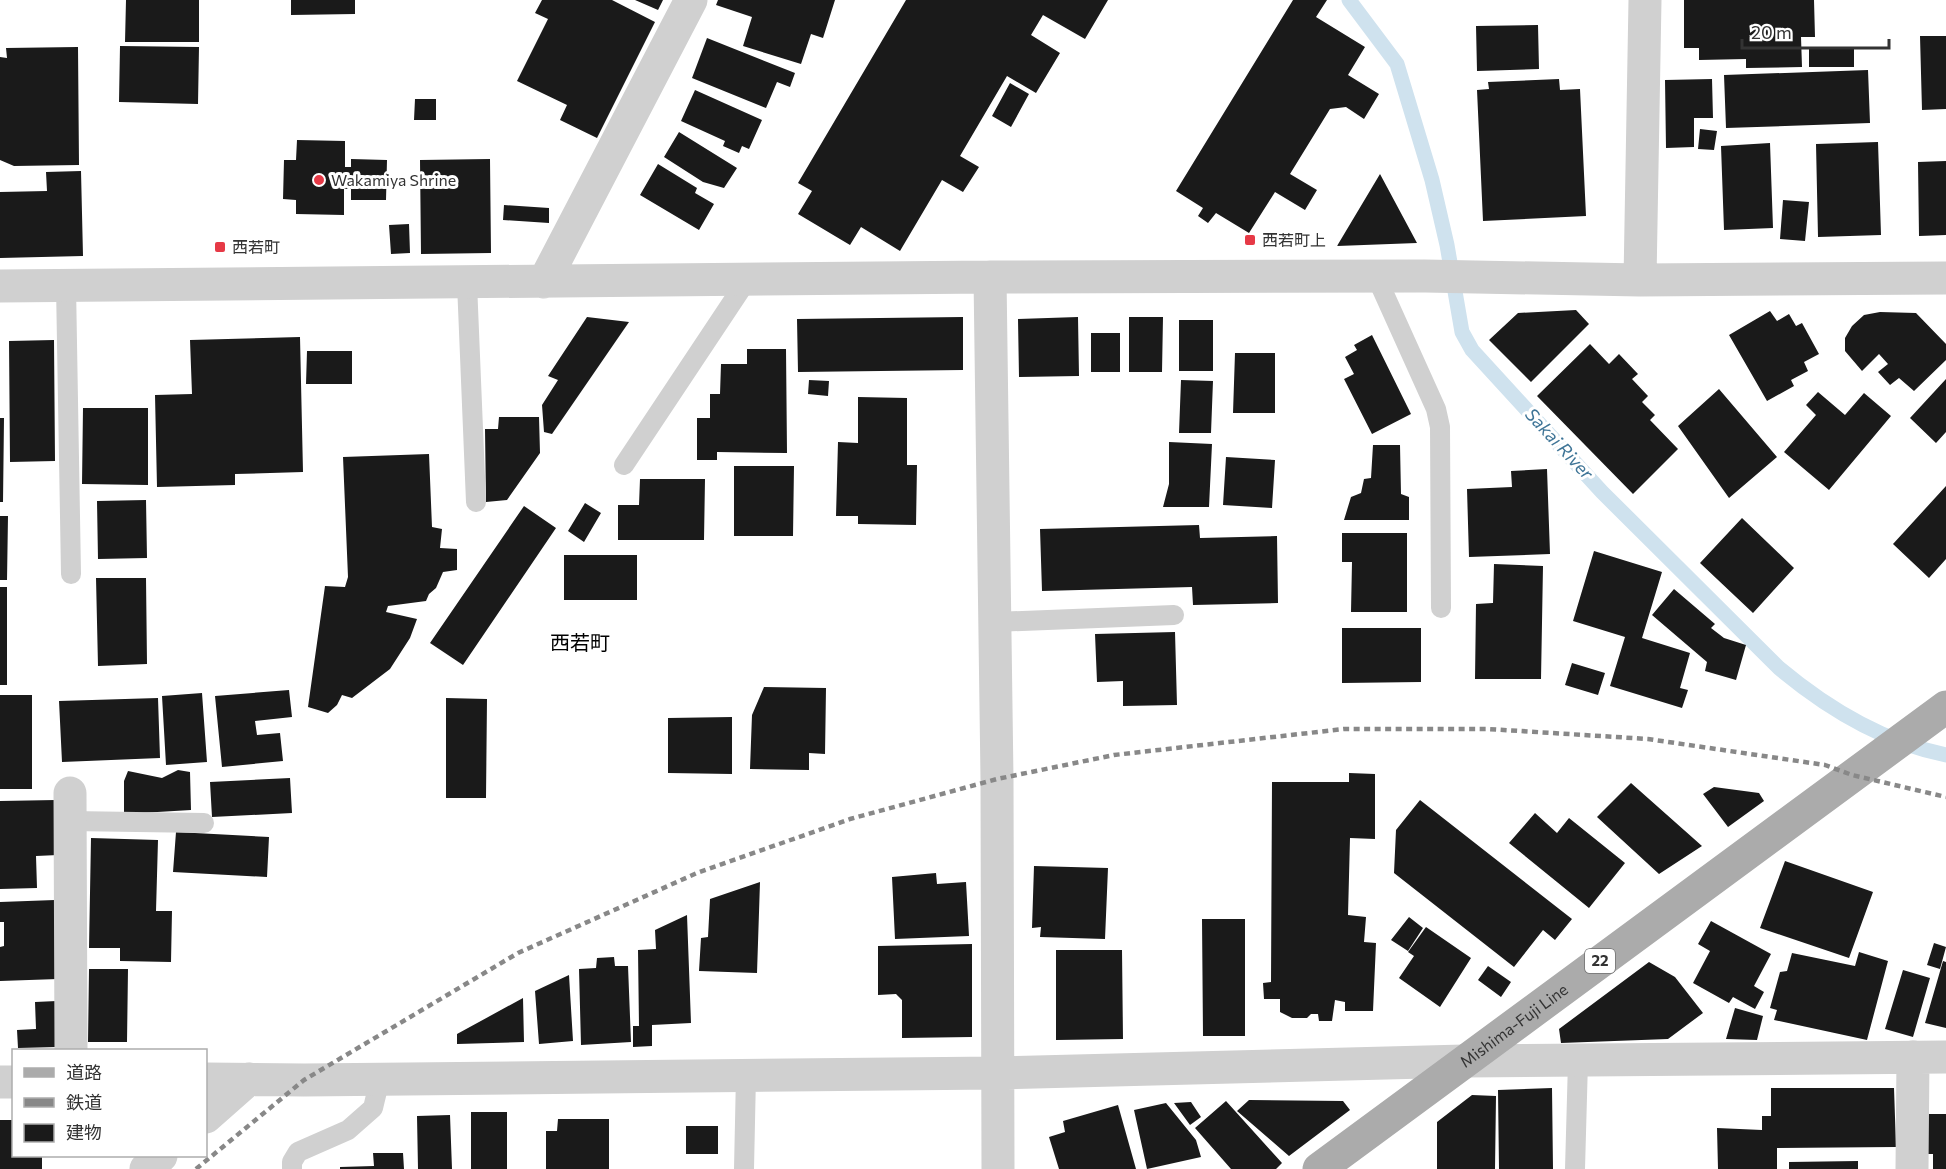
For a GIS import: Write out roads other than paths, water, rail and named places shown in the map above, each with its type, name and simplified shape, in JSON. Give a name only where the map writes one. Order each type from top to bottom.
[{"type":"main road","name":"Mishima-Fuji Line","points":[[1319,1169],[1938,714]]},
{"type":"street","points":[[544,282],[691,0]]},
{"type":"street","points":[[1640,280],[1645,0]]},
{"type":"street","points":[[0,286],[990,277],[1376,276],[1640,280],[1946,278]]},
{"type":"street","points":[[990,277],[995,622],[998,1169]]},
{"type":"street","points":[[70,807],[71,1049]]},
{"type":"street","points":[[1912,1169],[1913,1057]]},
{"type":"street","points":[[207,1079],[746,1076],[1464,1061],[1946,1057]]},
{"type":"street","points":[[207,1116],[249,1079]]},
{"type":"street","points":[[146,1169],[159,1157]]},
{"type":"lane","points":[[1376,276],[1436,409],[1440,427],[1441,608]]},
{"type":"lane","points":[[624,465],[747,280]]},
{"type":"lane","points":[[467,283],[476,502]]},
{"type":"lane","points":[[66,285],[71,574]]},
{"type":"lane","points":[[995,622],[1174,615]]},
{"type":"lane","points":[[70,807],[204,823]]},
{"type":"lane","points":[[1575,1169],[1578,1061]]},
{"type":"lane","points":[[744,1169],[746,1076]]},
{"type":"lane","points":[[292,1169],[292,1162],[297,1152],[348,1130],[373,1108],[380,1079]]},
{"type":"waterway","name":"Sakai River","points":[[1349,0],[1397,64],[1432,180],[1447,245],[1462,332],[1472,350],[1602,492],[1779,668],[1817,697],[1878,733],[1946,755]]},
{"type":"railway","points":[[196,1169],[304,1080],[518,953],[697,873],[850,819],[997,779],[1114,755],[1344,729],[1488,729],[1648,739],[1825,765],[1852,775],[1946,797]]},
{"type":"place","name":"Wakamiya Shrine","points":[[319,180]]},
{"type":"place","name":"西若町上","points":[[1250,240]]},
{"type":"place","name":"西若町","points":[[220,247]]},
{"type":"district","name":"西若町","points":[[580,643]]}]
